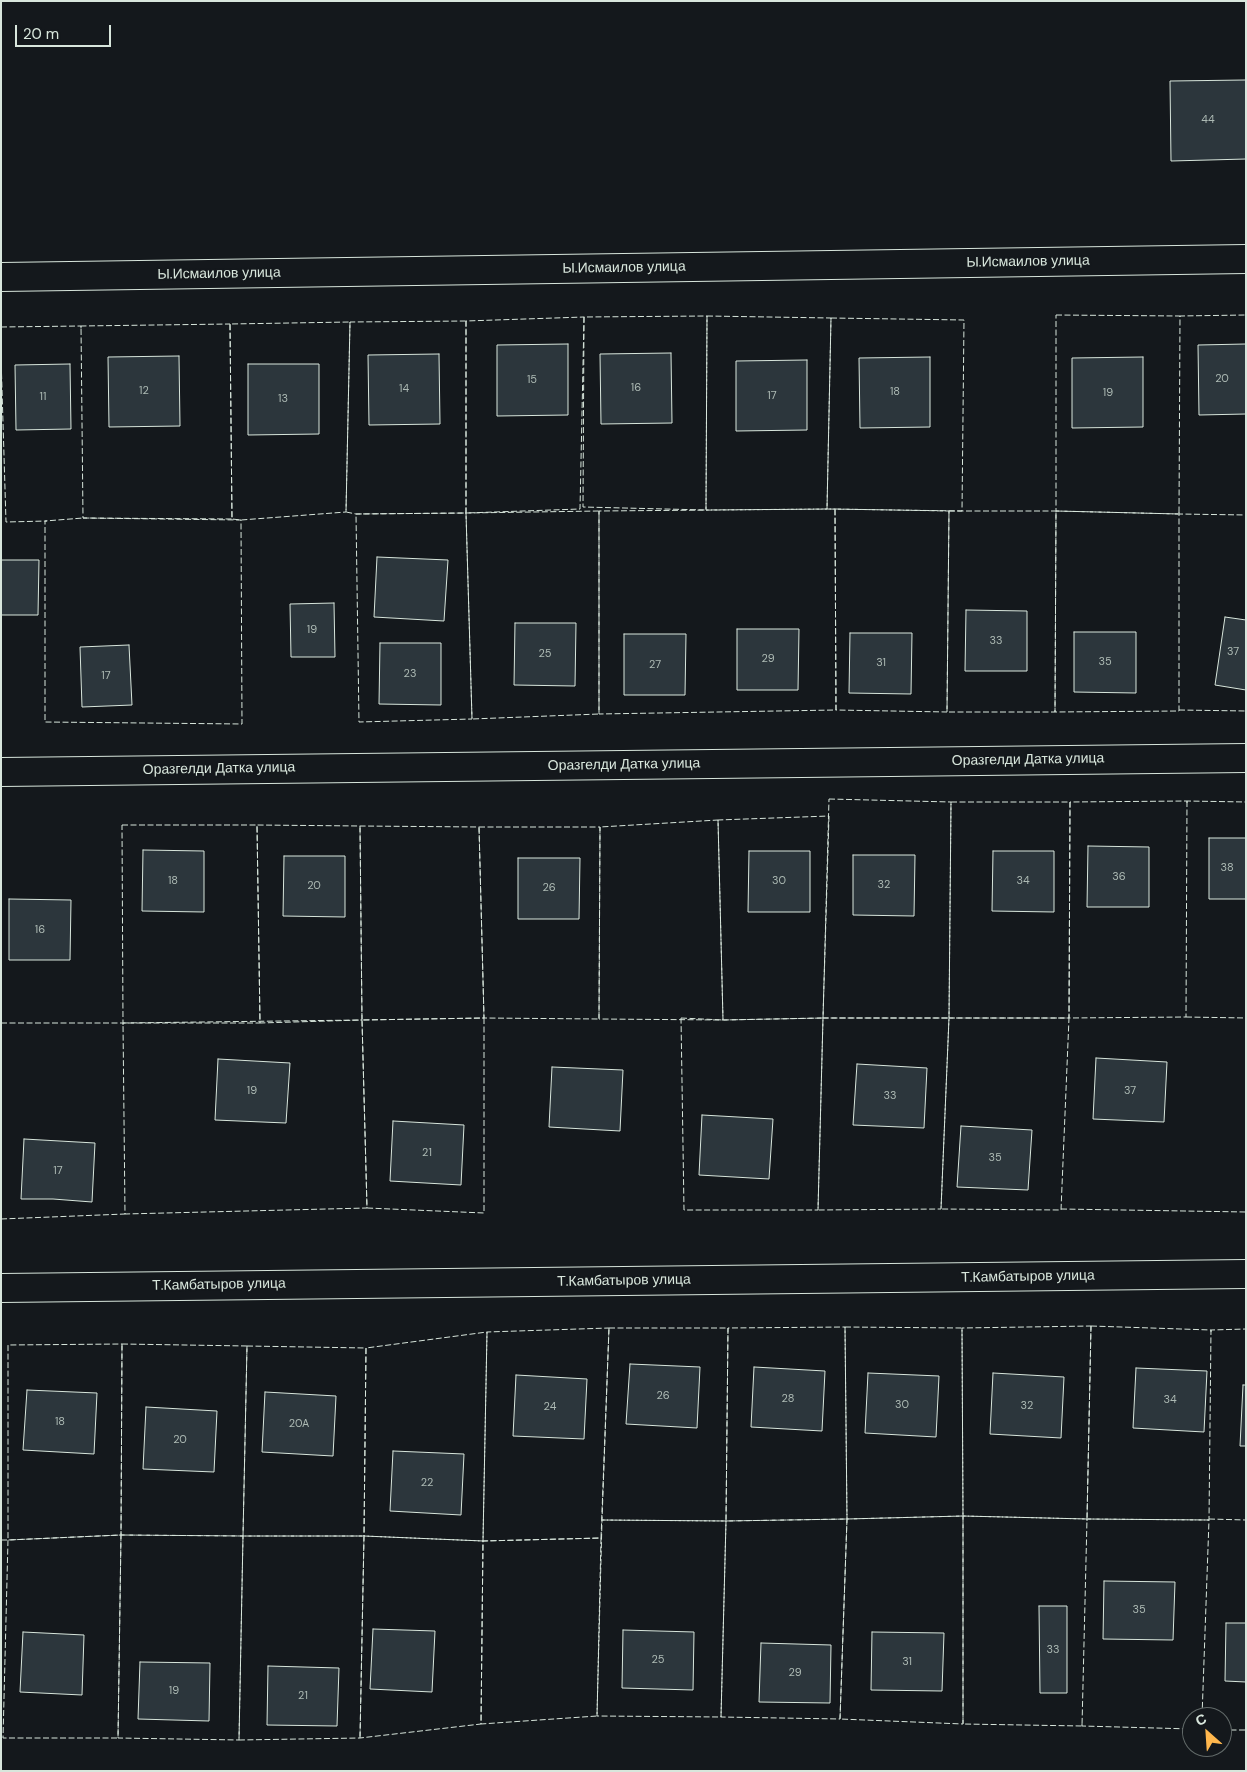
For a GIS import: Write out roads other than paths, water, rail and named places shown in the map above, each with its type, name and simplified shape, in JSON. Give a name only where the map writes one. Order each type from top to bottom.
[{"type":"street","name":"Ы.Исмаилов улица","points":[[1,277],[1246,259]]},
{"type":"street","name":"Оразгелди Датка улица","points":[[1,772],[1246,758]]},
{"type":"street","name":"Т.Камбатыров улица","points":[[1,1288],[1246,1274]]}]
